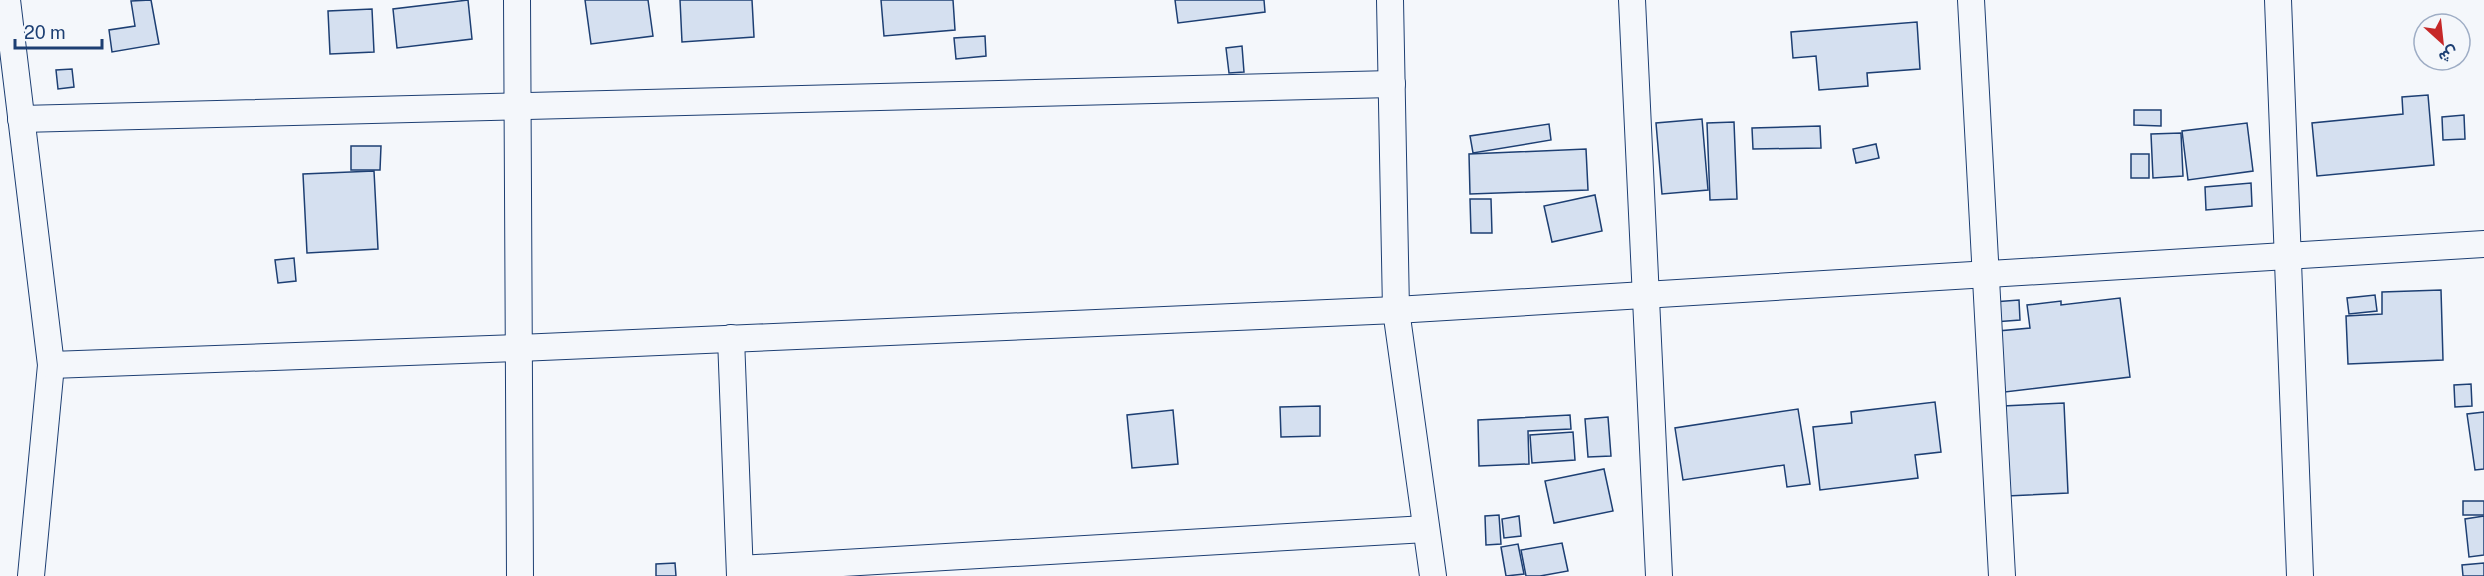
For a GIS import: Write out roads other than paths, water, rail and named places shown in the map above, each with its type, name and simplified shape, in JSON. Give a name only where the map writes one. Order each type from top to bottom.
[{"type":"street","points":[[7,0],[51,365],[31,576]]},
{"type":"street","points":[[517,0],[520,576]]},
{"type":"street","points":[[1390,0],[1396,310],[1433,576]]},
{"type":"street","points":[[1632,0],[1659,576]]},
{"type":"street","points":[[1971,0],[2002,576]]},
{"type":"street","points":[[2278,0],[2300,576]]},
{"type":"street","points":[[21,119],[1392,84]]},
{"type":"street","points":[[51,365],[519,348],[1396,310],[2484,244]]},
{"type":"street","points":[[731,338],[740,572],[1426,529]]}]
